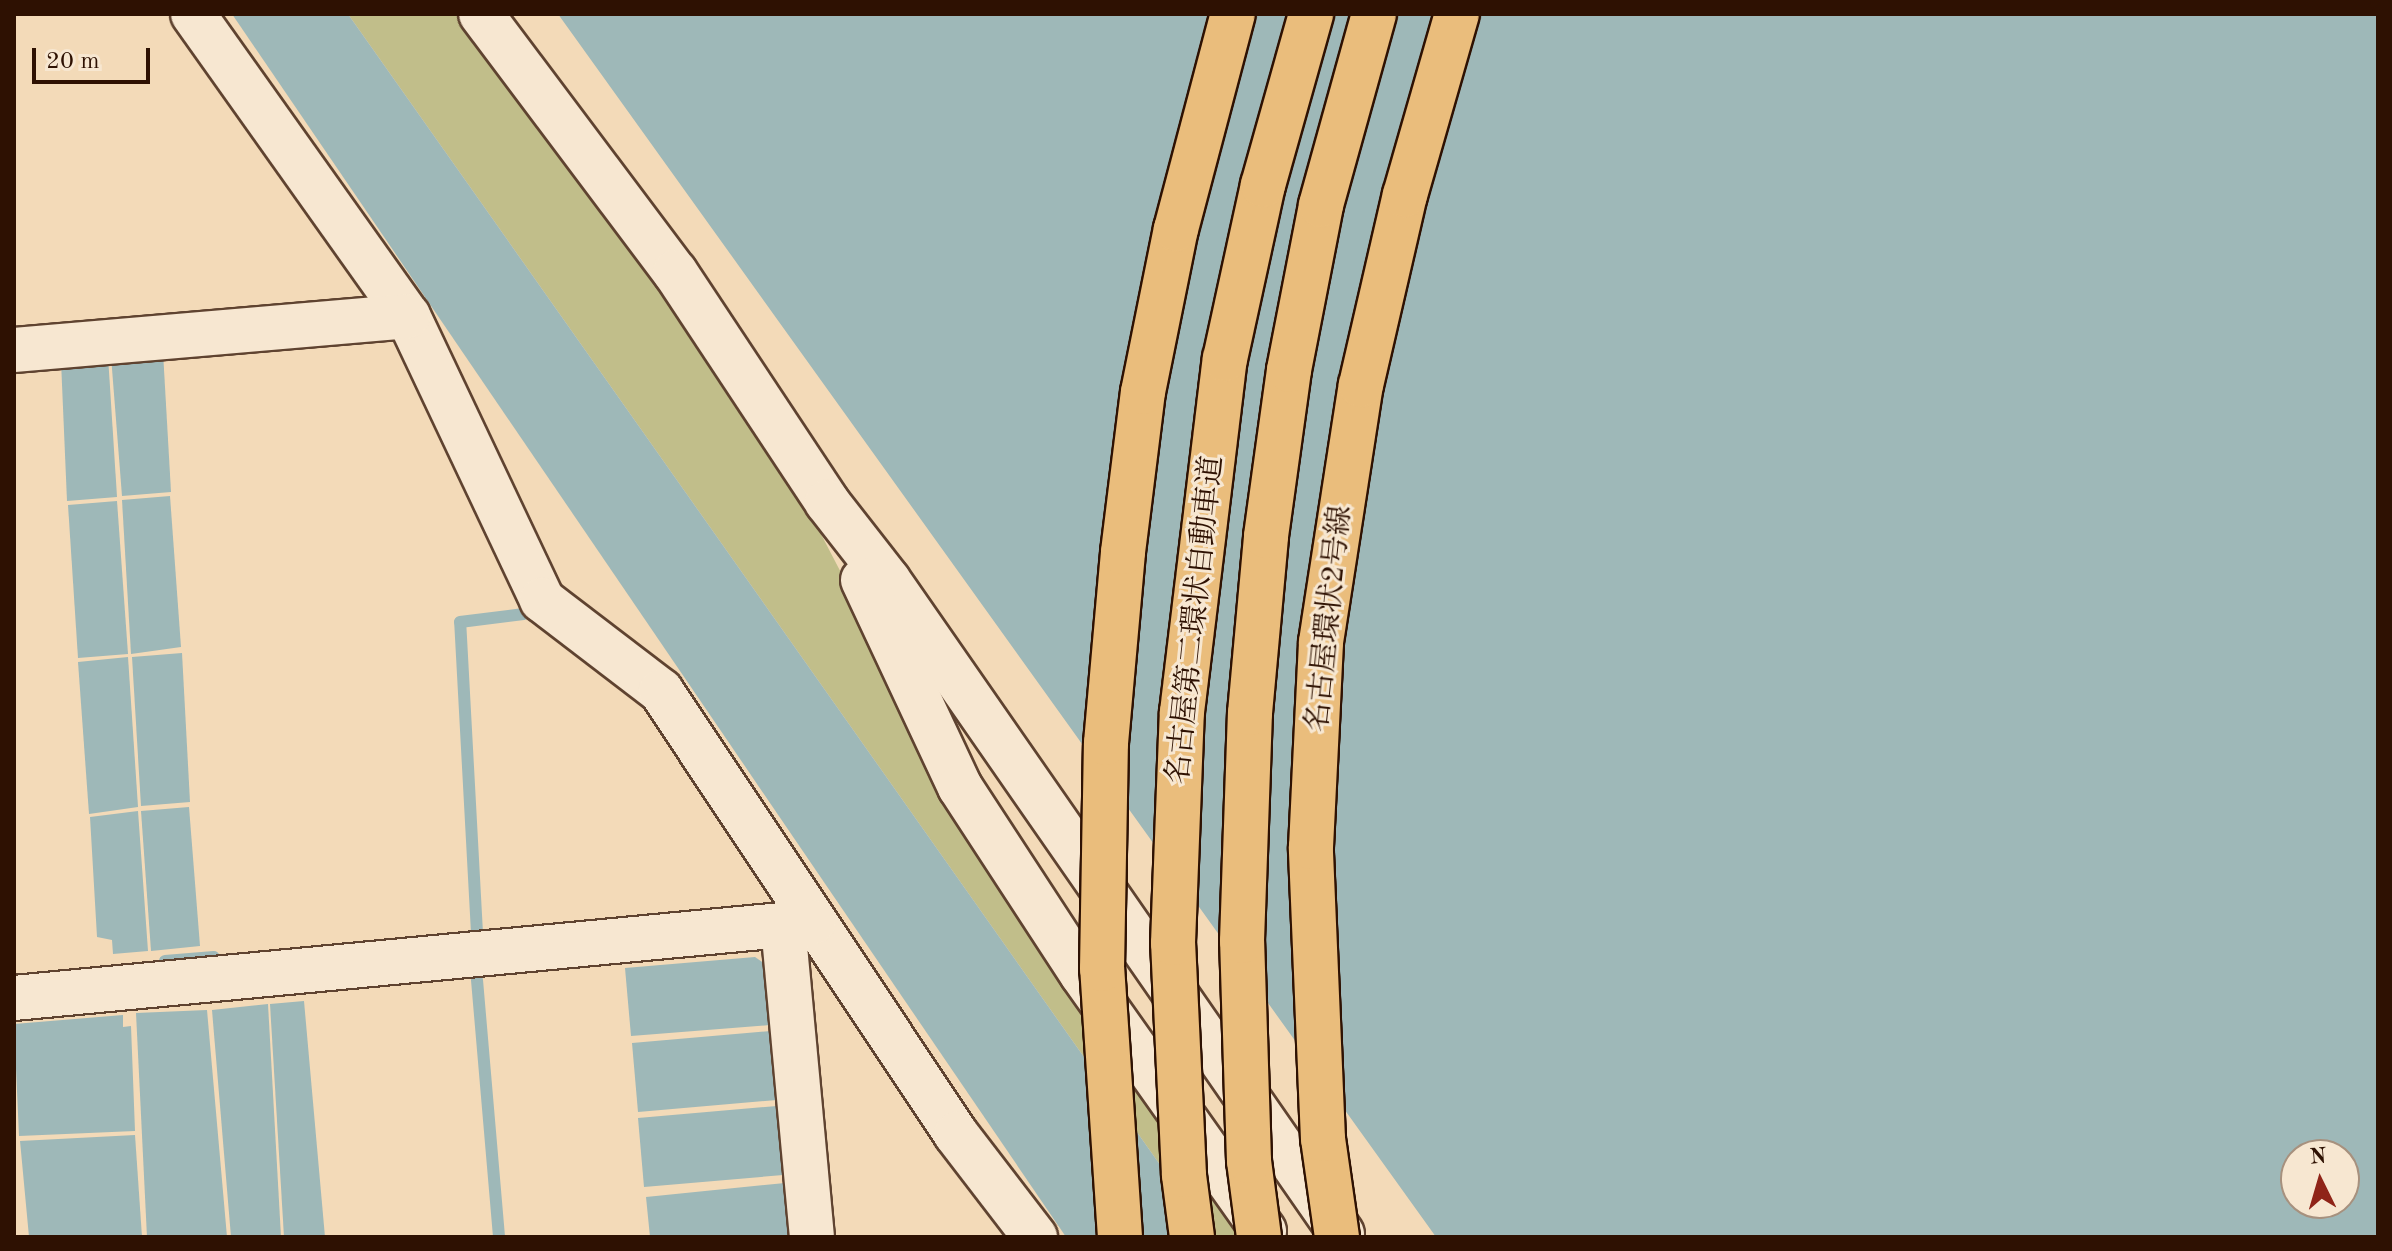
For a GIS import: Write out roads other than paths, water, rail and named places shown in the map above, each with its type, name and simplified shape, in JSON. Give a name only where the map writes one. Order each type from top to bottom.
[{"type":"highway","points":[[1120,1237],[1102,969],[1106,743],[1123,552],[1143,392],[1167,274],[1233,14]]},
{"type":"highway","name":"名古屋第二環状自動車道","points":[[1192,1237],[1184,1175],[1173,943],[1183,697],[1225,359],[1263,185],[1311,14]]},
{"type":"highway","name":"名古屋第二環状自動車道","points":[[1259,1237],[1249,1161],[1242,941],[1250,713],[1266,536],[1289,370],[1321,205],[1374,14]]},
{"type":"highway","name":"名古屋環状2号線","points":[[1337,1237],[1323,1139],[1311,847],[1321,642],[1361,385],[1405,195],[1457,14]]},
{"type":"street","points":[[193,14],[408,316],[542,600],[661,691],[798,924],[1035,1237]]},
{"type":"street","points":[[481,14],[675,272],[827,502],[888,580],[1344,1237]]},
{"type":"street","points":[[14,350],[408,316]]},
{"type":"street","points":[[827,502],[960,787],[1082,974],[1269,1237]]},
{"type":"street","points":[[14,998],[798,924]]},
{"type":"street","points":[[798,924],[812,1237]]},
{"type":"water","points":[[232,14],[348,14],[1211,1237],[1066,1237]]},
{"type":"water","points":[[558,14],[2378,14],[2378,1237],[1436,1237]]},
{"type":"water","points":[[163,352],[171,492],[122,496],[111,356]]},
{"type":"water","points":[[108,356],[117,497],[67,501],[61,361]]},
{"type":"water","points":[[170,496],[181,647],[131,654],[122,500]]},
{"type":"water","points":[[117,501],[128,654],[78,658],[68,505]]},
{"type":"water","points":[[182,653],[190,802],[141,806],[132,657]]},
{"type":"water","points":[[128,657],[138,807],[89,814],[78,662]]},
{"type":"water","points":[[189,807],[200,946],[151,951],[141,811]]},
{"type":"water","points":[[138,811],[148,951],[113,954],[112,940],[97,937],[90,817]]},
{"type":"water","points":[[755,957],[765,964],[770,1025],[631,1036],[625,968]]},
{"type":"water","points":[[304,1001],[325,1237],[284,1237],[270,1004]]},
{"type":"water","points":[[268,1004],[281,1237],[231,1237],[212,1010]]},
{"type":"water","points":[[207,1010],[227,1237],[147,1237],[136,1013]]},
{"type":"water","points":[[123,1015],[123,1027],[131,1026],[135,1131],[19,1136],[14,1024]]},
{"type":"water","points":[[771,1031],[777,1100],[638,1112],[632,1043]]},
{"type":"water","points":[[777,1106],[783,1175],[644,1187],[638,1118]]},
{"type":"water","points":[[135,1135],[142,1237],[29,1237],[20,1141]]},
{"type":"water","points":[[785,1183],[790,1237],[650,1237],[646,1197]]},
{"type":"waterway","points":[[477,933],[460,622],[523,614]]},
{"type":"waterway","points":[[165,961],[214,957]]},
{"type":"waterway","points":[[477,980],[499,1237]]}]
